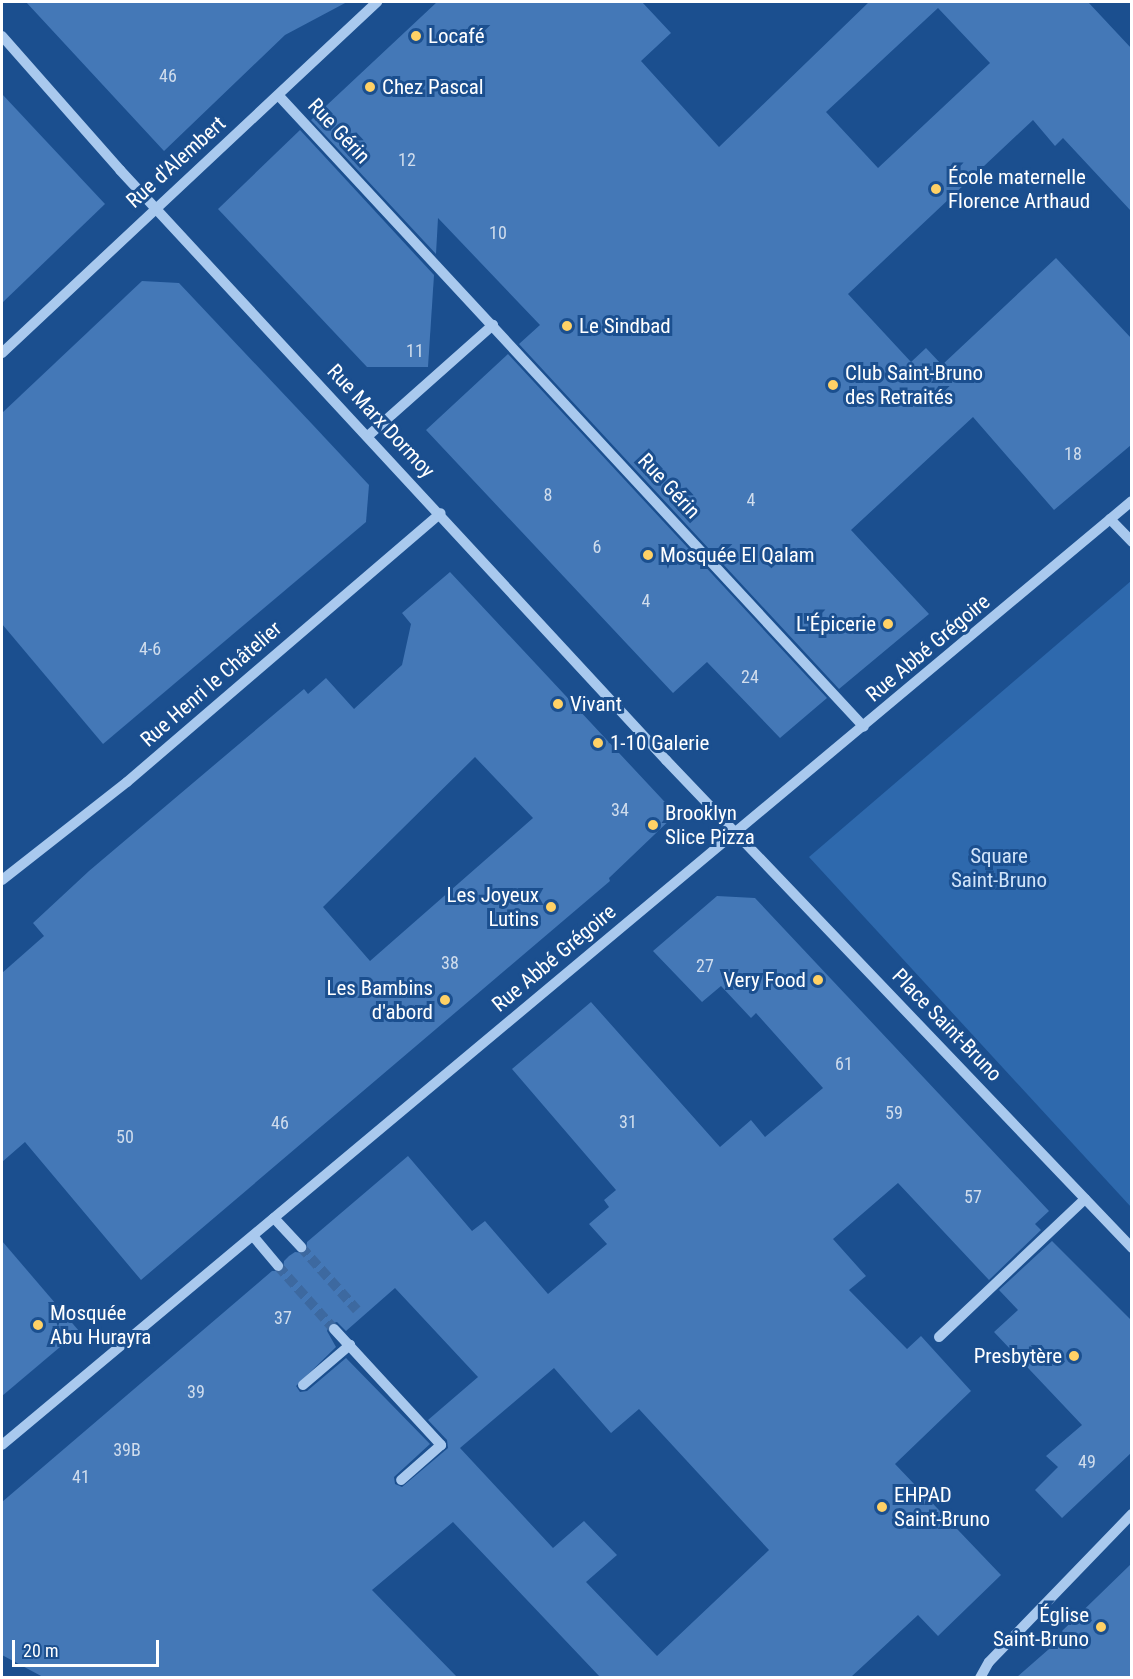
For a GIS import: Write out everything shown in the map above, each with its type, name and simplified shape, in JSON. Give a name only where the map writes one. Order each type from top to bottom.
[{"type":"street","name":"Rue d'Alembert","points":[[2,352],[136,224],[157,210],[377,2]]},
{"type":"street","name":"Rue Marx Dormoy","points":[[2,36],[157,210],[369,435],[734,830]]},
{"type":"street","name":"Rue Gérin","points":[[279,96],[864,727]]},
{"type":"street","points":[[369,435],[493,325]]},
{"type":"street","name":"Rue Abbé Grégoire","points":[[2,1445],[734,830],[864,727],[1131,501]]},
{"type":"street","name":"Rue Henri le Châtelier","points":[[2,880],[127,782],[441,513]]},
{"type":"street","points":[[1110,519],[1131,542]]},
{"type":"street","name":"Place Saint-Bruno","points":[[734,830],[1131,1248]]},
{"type":"street","points":[[939,1337],[1085,1199]]},
{"type":"street","points":[[274,1218],[301,1247]]},
{"type":"street","points":[[252,1236],[279,1266]]},
{"type":"street","points":[[334,1329],[441,1445],[401,1480]]},
{"type":"street","points":[[303,1385],[350,1345]]},
{"type":"street","points":[[980,1677],[989,1662],[1131,1514]]},
{"type":"green space","name":"Square Saint-Bruno","points":[[1131,581],[1131,1207],[809,857]]},
{"type":"building","points":[[26,2],[347,2],[285,35],[164,151]]},
{"type":"building","points":[[437,2],[642,2],[671,33],[641,61],[719,147],[869,2],[1088,2],[1131,48],[1131,211],[1063,138],[1055,146],[1033,120],[848,294],[911,362],[926,348],[942,365],[1056,258],[1131,338],[1131,445],[1054,510],[973,417],[851,530],[929,614],[839,689],[519,344],[540,325],[438,218],[436,254],[311,120]],"holes":[[[938,8],[990,63],[878,168],[826,112]]]},
{"type":"building","points":[[2,94],[105,204],[2,303]]},
{"type":"building","points":[[300,130],[434,275],[428,367],[367,367],[218,209]]},
{"type":"building","points":[[142,281],[179,283],[369,485],[366,522],[103,744],[2,624],[2,413]]},
{"type":"building","points":[[508,354],[827,698],[780,738],[707,662],[673,693],[426,430]]},
{"type":"building","points":[[450,572],[676,814],[609,878],[610,881],[141,1280],[25,1142],[2,1162],[2,973],[44,936],[33,923],[89,871],[304,689],[308,694],[326,678],[354,709],[402,665],[411,624],[402,613]],"holes":[[[475,757],[533,818],[370,961],[323,907]]]},
{"type":"building","points":[[717,896],[755,898],[1049,1211],[1035,1224],[1041,1230],[989,1280],[898,1183],[833,1239],[866,1276],[849,1290],[907,1349],[921,1336],[971,1391],[895,1464],[1001,1575],[938,1636],[918,1615],[851,1677],[600,1677],[453,1522],[372,1590],[457,1677],[43,1677],[2,1655],[2,1502],[272,1271],[283,1271],[284,1261],[289,1256],[295,1252],[306,1253],[307,1242],[408,1156],[472,1231],[485,1221],[548,1294],[607,1244],[589,1224],[609,1207],[604,1200],[616,1190],[512,1069],[591,1002],[720,1147],[751,1120],[765,1137],[823,1088],[756,1013],[751,1018],[721,986],[702,1002],[653,951]],"holes":[[[395,1288],[478,1377],[428,1420],[447,1440],[448,1448],[402,1487],[395,1484],[394,1477],[430,1444],[346,1358],[307,1391],[300,1392],[296,1386],[336,1347],[327,1331],[329,1324],[337,1322],[346,1331]],[[554,1368],[611,1433],[639,1409],[769,1550],[657,1656],[586,1582],[617,1555],[584,1521],[553,1548],[460,1448]]]},
{"type":"building","name":"Mosquée Abu Hurayra","points":[[2,1241],[79,1331],[2,1396]]},
{"type":"building","name":"Presbytère","points":[[1052,1241],[1131,1320],[1131,1453],[1062,1518],[1035,1490],[1058,1467],[1046,1456],[1082,1425],[994,1332],[1018,1310],[999,1290]]},
{"type":"building","name":"Église Saint-Bruno","points":[[1131,1564],[1131,1677],[1017,1677],[1065,1635],[1062,1631]]},
{"type":"tunnel","points":[[301,1247],[357,1310]]},
{"type":"tunnel","points":[[278,1266],[334,1329]]},
{"type":"place","name":"Locafé","points":[[416,36]]},
{"type":"place","name":"Chez Pascal","points":[[370,87]]},
{"type":"place","name":"École maternelle Florence Arthaud","points":[[936,189]]},
{"type":"place","name":"Le Sindbad","points":[[567,326]]},
{"type":"place","name":"Club Saint-Bruno des Retraités","points":[[833,385]]},
{"type":"place","name":"Mosquée El Qalam","points":[[648,555]]},
{"type":"place","name":"L'Épicerie","points":[[888,624]]},
{"type":"place","name":"Vivant","points":[[558,704]]},
{"type":"place","name":"1-10 Galerie","points":[[598,743]]},
{"type":"place","name":"Brooklyn Slice Pizza","points":[[653,825]]},
{"type":"place","name":"Les Joyeux Lutins","points":[[551,907]]},
{"type":"place","name":"Very Food","points":[[818,980]]},
{"type":"place","name":"Les Bambins d'abord","points":[[445,1000]]},
{"type":"place","name":"Mosquée Abu Hurayra","points":[[38,1325]]},
{"type":"place","name":"Presbytère","points":[[1074,1356]]},
{"type":"place","name":"EHPAD Saint-Bruno","points":[[882,1507]]},
{"type":"place","name":"Église Saint-Bruno","points":[[1101,1627]]}]
